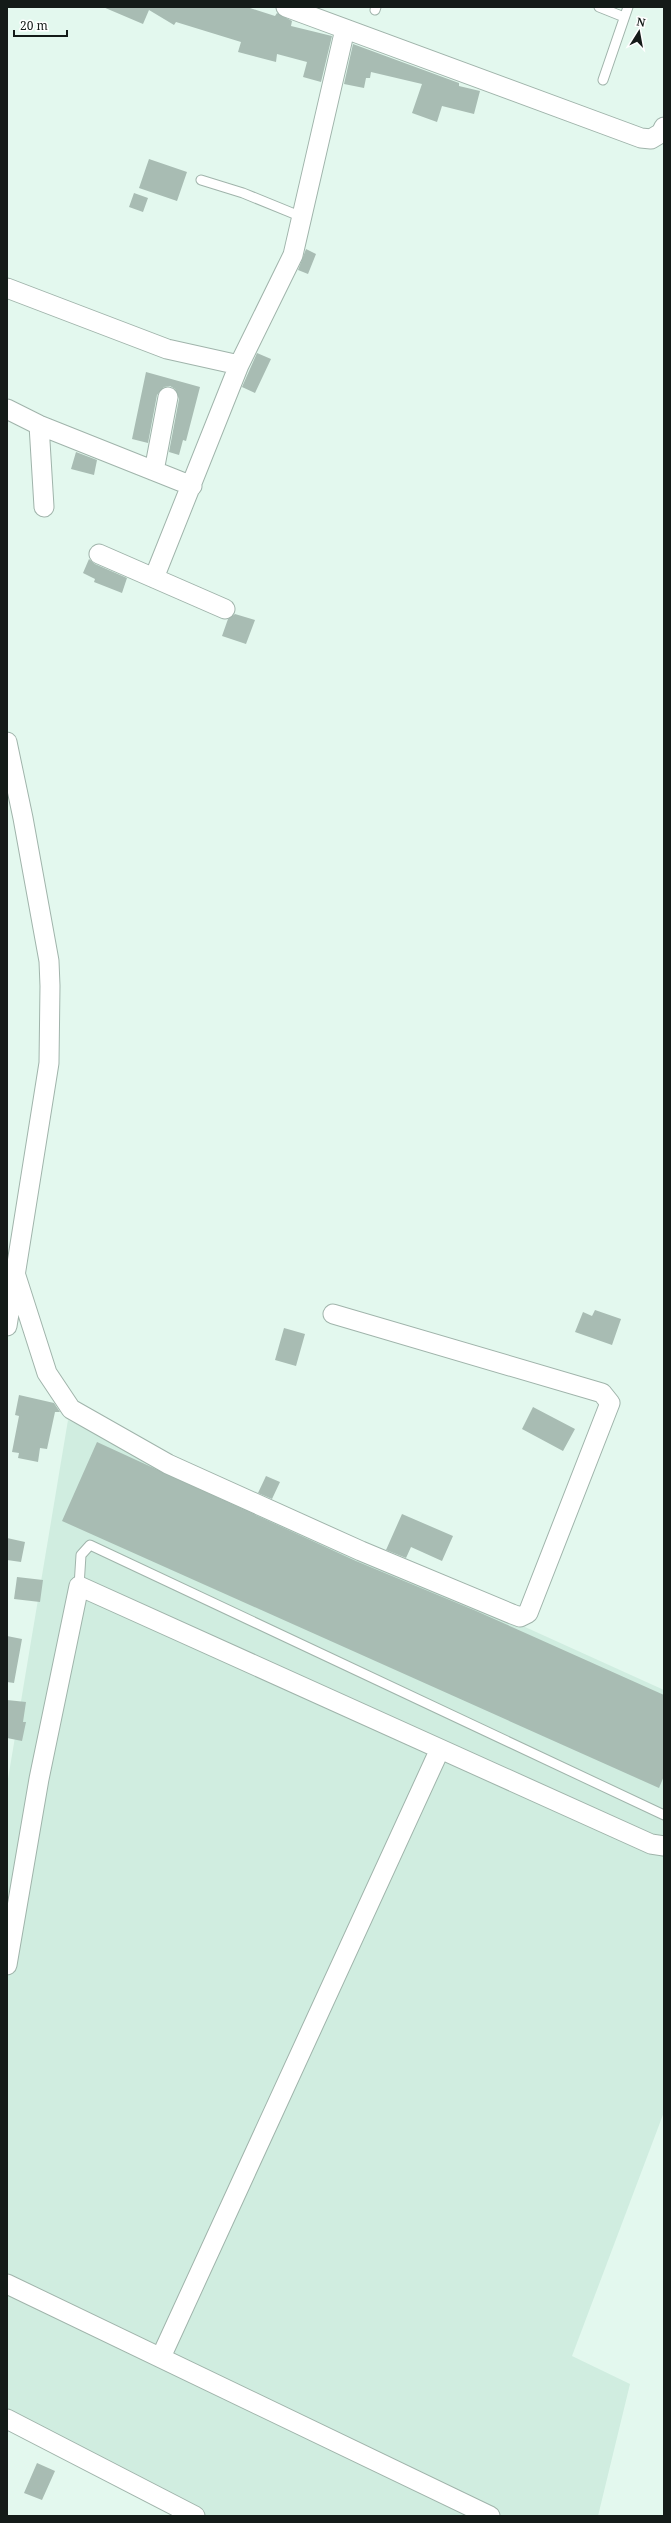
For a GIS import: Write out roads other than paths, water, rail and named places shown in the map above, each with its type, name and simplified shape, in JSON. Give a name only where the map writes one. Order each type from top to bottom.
[{"type":"street","points":[[286,7],[641,138],[651,139],[661,133],[664,127]]},
{"type":"street","points":[[154,578],[192,486],[238,365],[293,255],[345,29]]},
{"type":"street","points":[[7,288],[167,349],[238,365]]},
{"type":"street","points":[[154,471],[168,397]]},
{"type":"street","points":[[7,409],[39,425],[192,486]]},
{"type":"street","points":[[39,425],[44,507]]},
{"type":"street","points":[[99,554],[225,609]]},
{"type":"street","points":[[7,742],[23,818],[49,961],[50,986],[49,1063],[7,1326]]},
{"type":"street","points":[[15,1273],[47,1373],[71,1409],[168,1464],[361,1551],[520,1617],[528,1613],[610,1403],[607,1398],[602,1393],[333,1314]]},
{"type":"street","points":[[7,1965],[39,1779],[79,1586],[651,1844],[664,1846]]},
{"type":"street","points":[[161,2357],[440,1749]]},
{"type":"street","points":[[7,2284],[490,2516]]},
{"type":"street","points":[[7,2419],[195,2516]]},
{"type":"lane","points":[[599,7],[624,17]]},
{"type":"lane","points":[[603,80],[628,7]]},
{"type":"lane","points":[[201,180],[243,193],[302,217]]},
{"type":"lane","points":[[79,1586],[82,1555],[90,1545],[664,1815]]}]
